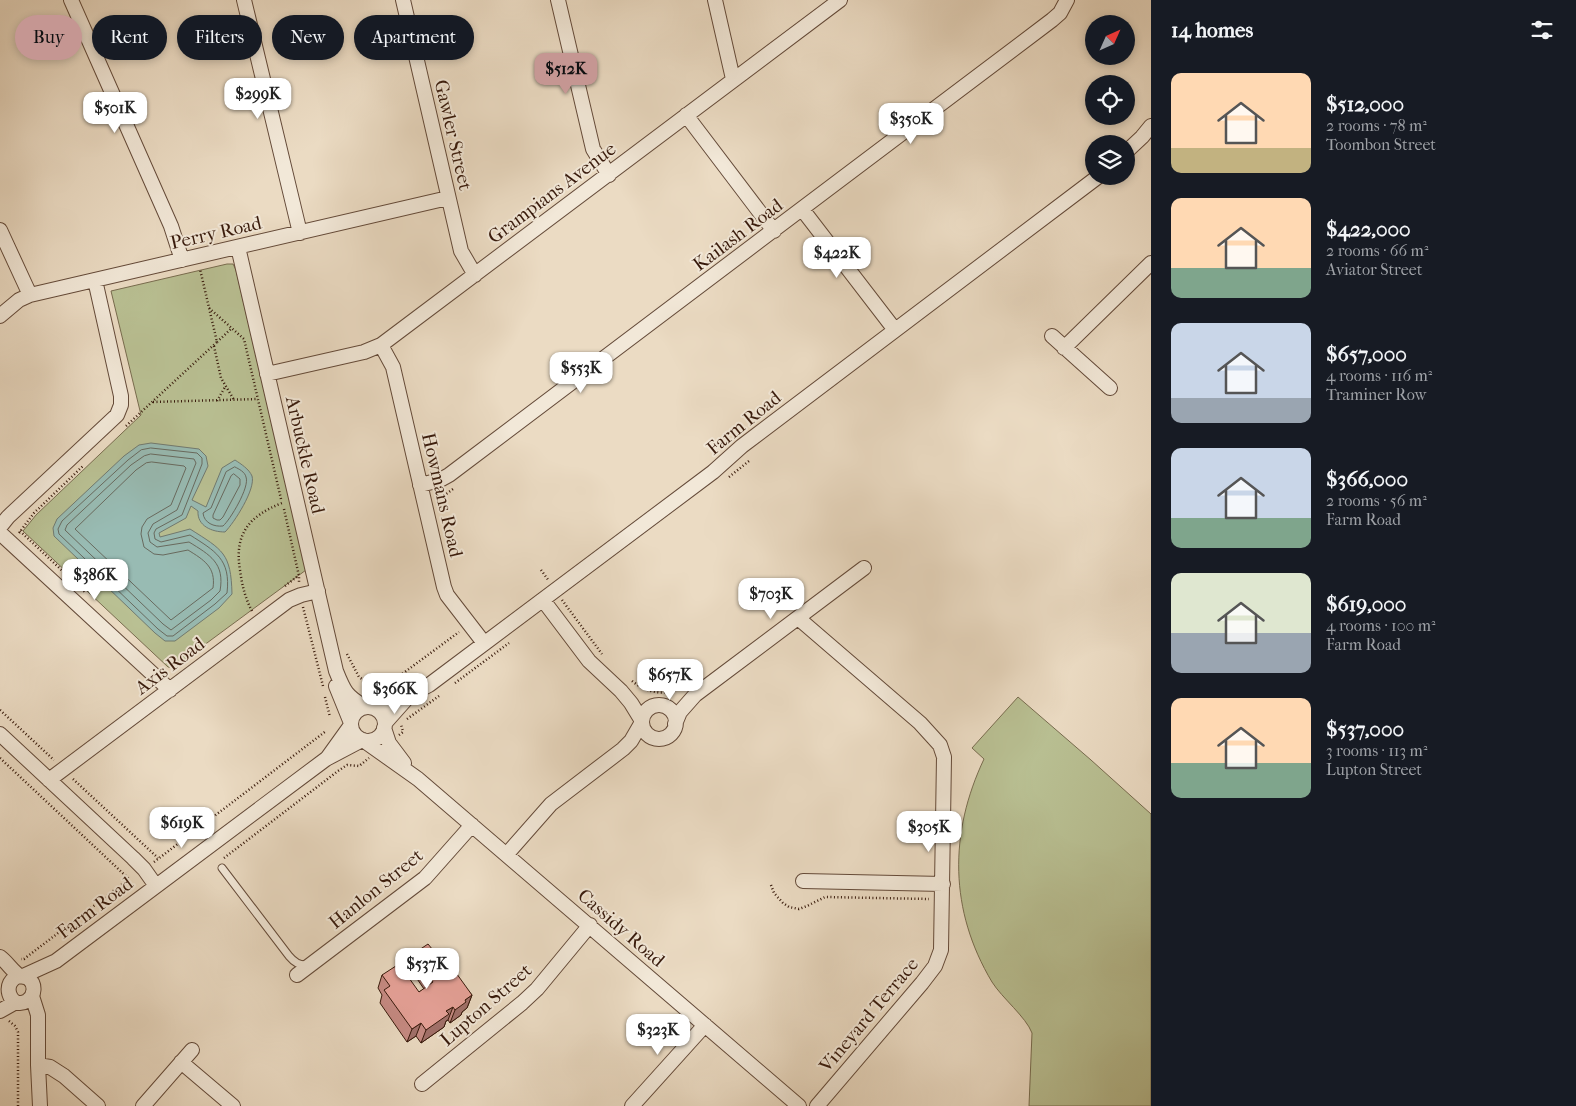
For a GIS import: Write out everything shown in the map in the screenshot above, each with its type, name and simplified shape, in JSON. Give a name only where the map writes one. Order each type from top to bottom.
[{"type":"street","points":[[71,0],[171,226],[182,260]]},
{"type":"street","points":[[244,0],[300,233]]},
{"type":"street","name":"Gawler Street","points":[[403,0],[461,251],[475,275]]},
{"type":"street","points":[[558,0],[594,154],[609,175]]},
{"type":"street","points":[[715,0],[733,79]]},
{"type":"street","name":"Grampians Avenue","points":[[267,374],[364,352],[381,345],[840,0]]},
{"type":"street","name":"Kailash Road","points":[[420,485],[440,480],[449,475],[1052,20],[1060,13],[1067,0]]},
{"type":"street","points":[[686,115],[774,231]]},
{"type":"street","points":[[1135,144],[1151,126]]},
{"type":"street","name":"Farm Road","points":[[368,707],[410,695],[429,685],[543,600],[560,596],[713,472],[742,446],[1087,185]]},
{"type":"street","name":"Perry Road","points":[[0,316],[19,300],[30,295],[448,198]]},
{"type":"street","points":[[802,209],[895,330]]},
{"type":"street","points":[[0,230],[30,295]]},
{"type":"street","name":"Arbuckle Road","points":[[238,247],[336,671],[344,690],[351,698],[368,707]]},
{"type":"street","points":[[1064,348],[1151,263]]},
{"type":"street","points":[[0,526],[117,415],[120,409],[121,396],[95,280]]},
{"type":"street","points":[[1052,336],[1110,388]]},
{"type":"street","name":"Howmans Road","points":[[381,345],[393,367],[444,587],[447,595],[484,643]]},
{"type":"street","points":[[0,533],[170,690]]},
{"type":"street","points":[[507,854],[551,804],[623,749],[630,741],[642,722],[644,714],[649,709],[678,702],[692,689],[798,618],[864,568]]},
{"type":"street","name":"Axis Road","points":[[49,780],[289,600],[318,591]]},
{"type":"street","points":[[543,600],[589,661],[626,686],[637,700],[666,707],[672,712],[675,724]]},
{"type":"street","name":"Vineyard Terrace","points":[[798,618],[920,723],[940,745],[944,757],[936,884],[941,950],[935,966],[922,984],[817,1106]]},
{"type":"street","name":"Arbuckle Road","points":[[336,671],[336,686],[351,724]]},
{"type":"street","points":[[626,686],[631,703],[642,722],[645,733],[656,739]]},
{"type":"street","points":[[623,749],[656,739],[663,739],[670,735],[692,689]]},
{"type":"street","name":"Farm Road","points":[[385,726],[410,695]]},
{"type":"street","points":[[368,707],[381,712],[385,726],[379,737],[368,741],[354,734],[351,724],[355,712],[368,707]]},
{"type":"street","name":"Farm Road","points":[[326,759],[351,724]]},
{"type":"street","name":"Cassidy Road","points":[[383,747],[385,726]]},
{"type":"street","points":[[0,734],[144,869],[156,886]]},
{"type":"street","name":"Farm Road","points":[[22,976],[56,961],[326,759],[363,740]]},
{"type":"street","name":"Cassidy Road","points":[[363,740],[383,747],[799,1106]]},
{"type":"street","name":"Hanlon Street","points":[[297,975],[426,878],[472,825]]},
{"type":"street","points":[[803,881],[936,884]]},
{"type":"street","name":"Lupton Street","points":[[422,1084],[537,990],[590,925]]},
{"type":"street","points":[[0,957],[32,983],[38,1015],[40,1106]]},
{"type":"street","name":"Farm Road","points":[[33,993],[56,961]]},
{"type":"street","points":[[0,973],[4,992],[17,1003],[29,1018],[37,1035]]},
{"type":"street","points":[[4,992],[9,980],[22,976]]},
{"type":"street","points":[[4,1015],[17,1003],[25,1002],[33,993]]},
{"type":"street","points":[[632,1106],[704,1025]]},
{"type":"street","points":[[143,1106],[192,1050]]},
{"type":"street","points":[[181,1062],[233,1106]]},
{"type":"street","points":[[38,1065],[50,1067],[64,1076],[98,1106]]},
{"type":"lane","points":[[222,868],[289,956],[296,963],[303,966],[310,964]]},
{"type":"path","points":[[209,308],[244,339],[330,717]]},
{"type":"path","points":[[217,342],[232,328]]},
{"type":"path","points":[[214,346],[221,378],[234,400]]},
{"type":"path","points":[[217,401],[225,386]]},
{"type":"path","points":[[153,402],[258,399]]},
{"type":"path","points":[[726,479],[750,462]]},
{"type":"path","points":[[252,611],[241,583],[238,554],[241,536],[249,523],[256,517],[282,503]]},
{"type":"path","points":[[541,570],[605,658]]},
{"type":"path","points":[[551,611],[560,596]]},
{"type":"path","points":[[394,680],[469,624]]},
{"type":"path","points":[[452,686],[513,640]]},
{"type":"path","points":[[346,652],[359,677],[371,685]]},
{"type":"path","points":[[626,686],[658,693],[692,689]]},
{"type":"path","points":[[224,858],[338,771],[347,765],[359,766],[403,732],[400,725],[445,691]]},
{"type":"path","points":[[144,869],[326,731]]},
{"type":"path","points":[[0,758],[129,879],[143,896]]},
{"type":"path","points":[[73,779],[159,858]]},
{"type":"path","points":[[17,959],[24,959],[129,879]]},
{"type":"path","points":[[928,908],[929,899],[936,884]]},
{"type":"path","points":[[771,885],[774,893],[782,903],[799,909],[825,897],[929,899]]},
{"type":"path","points":[[4,1015],[18,1032],[18,1106]]},
{"type":"green space","points":[[233,264],[236,270],[306,570],[173,668],[168,667],[23,531],[36,515],[141,415],[111,291]]},
{"type":"green space","points":[[1018,697],[1151,814],[1151,1106],[1029,1106],[1032,1033],[1025,1021],[992,982],[978,955],[968,927],[961,899],[960,843],[964,815],[984,759],[972,748]]},
{"type":"water","points":[[151,443],[199,449],[206,456],[208,466],[192,500],[206,507],[222,468],[235,460],[247,469],[252,476],[248,497],[239,514],[225,532],[215,531],[206,527],[200,521],[198,511],[191,506],[186,518],[159,533],[160,537],[190,529],[218,548],[227,561],[230,570],[232,594],[219,608],[175,641],[165,641],[155,633],[54,536],[53,528],[57,519],[124,456],[139,445]]},
{"type":"building","points":[[428,944],[437,955],[441,952],[472,995],[455,1010],[453,1007],[446,1011],[449,1014],[426,1030],[421,1023],[412,1029],[384,990],[390,986],[382,975],[399,964],[419,992],[433,982],[413,954]]}]
